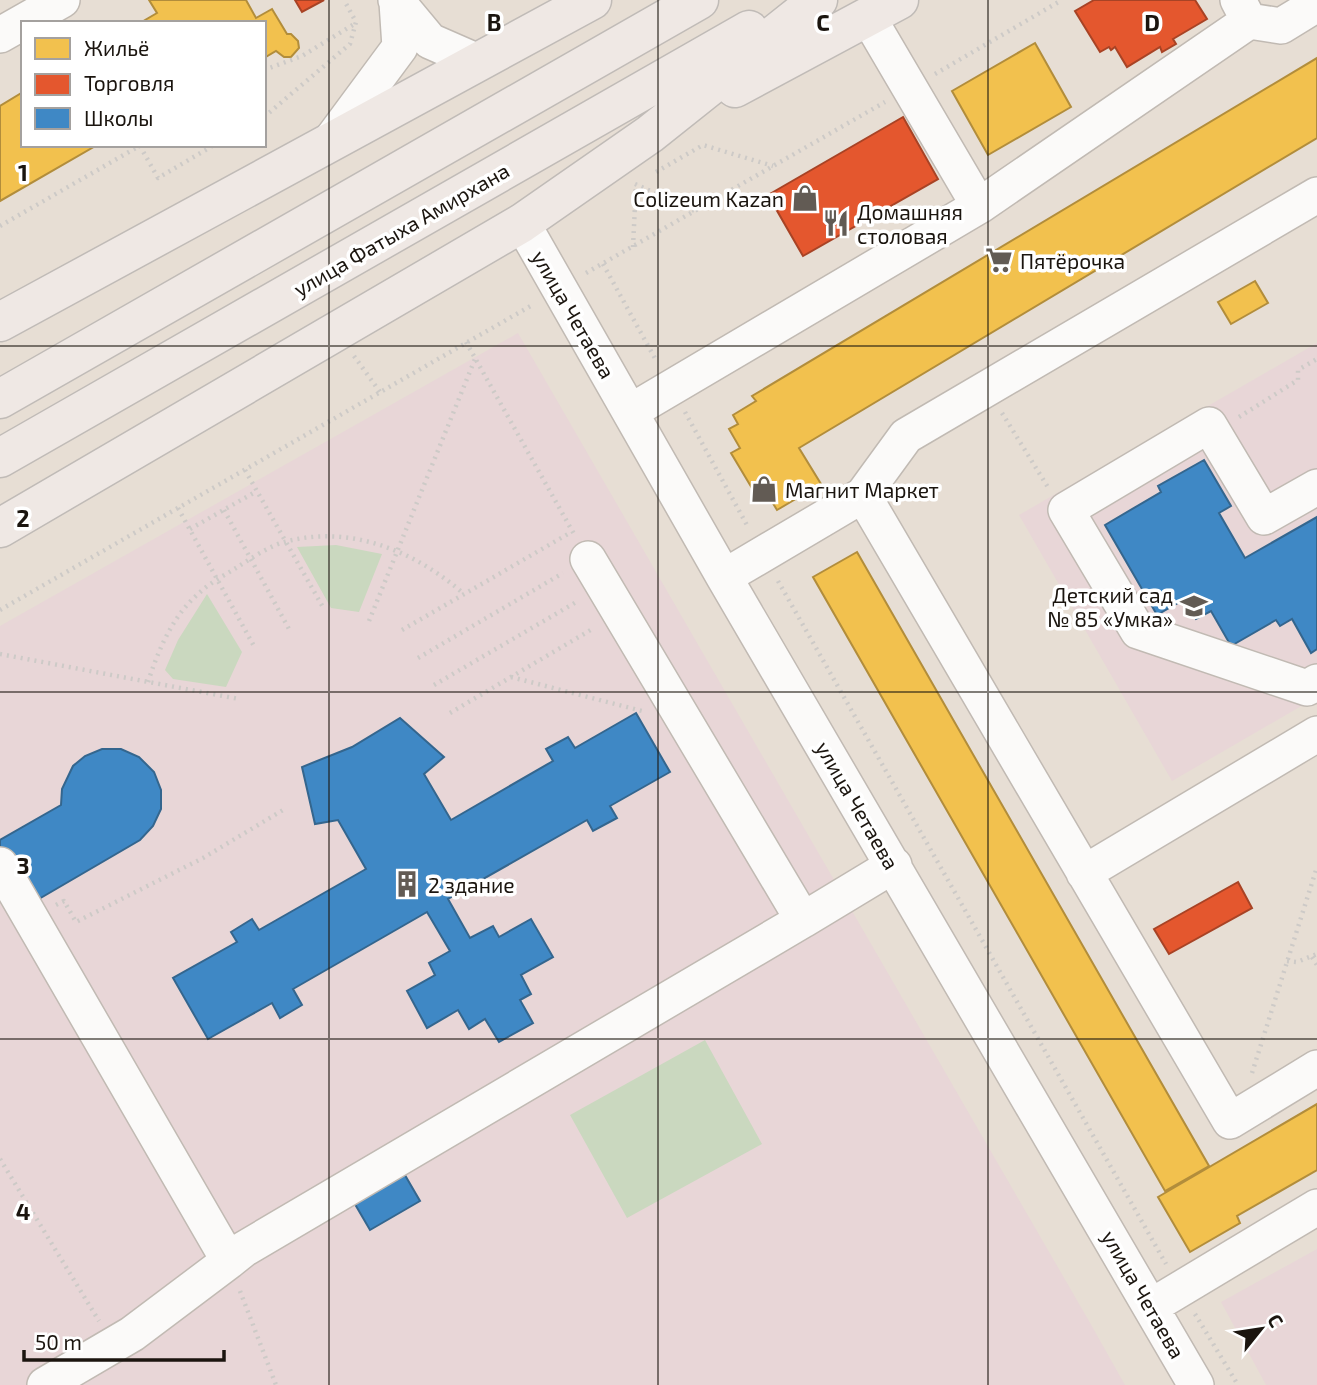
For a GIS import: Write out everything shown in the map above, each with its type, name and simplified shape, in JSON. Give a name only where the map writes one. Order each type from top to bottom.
[{"type":"main road","points":[[491,55],[667,0]]},
{"type":"main road","points":[[0,399],[699,0]]},
{"type":"main road","name":"улица Фатыха Амирхана","points":[[0,458],[802,0]]},
{"type":"main road","points":[[0,528],[522,223],[650,134],[818,0]]},
{"type":"main road","points":[[0,322],[491,55],[574,4]]},
{"type":"main road","points":[[650,134],[883,9]]},
{"type":"street","points":[[25,21],[62,0]]},
{"type":"street","points":[[397,1],[430,41],[491,55]]},
{"type":"street","points":[[329,143],[400,47],[397,1]]},
{"type":"street","points":[[630,412],[979,206],[1243,10],[1280,26],[1317,5]]},
{"type":"street","points":[[883,9],[909,89],[979,206]]},
{"type":"street","points":[[0,35],[21,23]]},
{"type":"street","points":[[724,577],[863,495],[905,436],[1317,195]]},
{"type":"street","name":"улица Четаева","points":[[522,223],[724,577],[894,865],[1166,1298],[1196,1385]]},
{"type":"street","points":[[1317,487],[1264,517],[1209,425],[1066,510],[1138,631],[1307,688],[1317,682]]},
{"type":"street","points":[[863,495],[1230,1121],[1317,1068]]},
{"type":"street","points":[[596,572],[803,920]]},
{"type":"street","points":[[1084,873],[1317,734]]},
{"type":"street","points":[[0,865],[229,1261]]},
{"type":"street","points":[[45,1385],[114,1345],[244,1249],[894,865]]},
{"type":"street","points":[[1166,1298],[1317,1207]]},
{"type":"path","points":[[266,115],[349,44],[356,22],[344,0]]},
{"type":"path","points":[[582,276],[1062,0]]},
{"type":"path","points":[[266,68],[302,56],[356,22]]},
{"type":"path","points":[[635,184],[703,145],[774,166]]},
{"type":"path","points":[[0,226],[138,147]]},
{"type":"path","points":[[141,147],[158,177],[210,147]]},
{"type":"path","points":[[635,184],[695,211]]},
{"type":"path","points":[[633,247],[635,184]]},
{"type":"path","points":[[603,264],[1166,1298],[1238,1385]]},
{"type":"path","points":[[0,610],[543,298]]},
{"type":"path","points":[[466,342],[596,572]]},
{"type":"path","points":[[352,352],[380,392]]},
{"type":"path","points":[[369,621],[475,358]]},
{"type":"path","points":[[1222,446],[1225,426],[1298,380],[1298,370],[1317,359]]},
{"type":"path","points":[[986,388],[1053,495],[1066,510]]},
{"type":"path","points":[[245,470],[324,609]]},
{"type":"path","points":[[190,529],[257,491]]},
{"type":"path","points":[[178,508],[255,648]]},
{"type":"path","points":[[223,510],[289,629]]},
{"type":"path","points":[[148,682],[154,663],[179,615],[197,594],[251,558],[286,541],[353,538],[397,550],[444,576],[464,594]]},
{"type":"path","points":[[402,630],[464,594],[596,572]]},
{"type":"path","points":[[418,658],[596,572]]},
{"type":"path","points":[[450,713],[511,677],[596,572]]},
{"type":"path","points":[[434,685],[596,572]]},
{"type":"path","points":[[0,654],[239,699]]},
{"type":"path","points":[[511,677],[638,710],[690,730]]},
{"type":"path","points":[[64,901],[76,922],[202,858],[283,810]]},
{"type":"path","points":[[1238,1116],[1317,867]]},
{"type":"path","points":[[1309,892],[1317,895]]},
{"type":"path","points":[[1287,961],[1297,962],[1315,955],[1317,965]]},
{"type":"path","points":[[0,1159],[114,1345]]},
{"type":"path","points":[[229,1261],[276,1385]]},
{"type":"shaded area","points":[[518,333],[1125,1385],[0,1385],[0,626]]},
{"type":"shaded area","name":"Детский сад № 85 «Умка»","points":[[1317,343],[1317,697],[1172,781],[1019,515]]},
{"type":"shaded area","points":[[1317,1249],[1317,1385],[1266,1385],[1221,1302]]},
{"type":"green space","points":[[336,545],[382,554],[359,612],[331,608],[297,547]]},
{"type":"green space","points":[[207,594],[242,652],[226,687],[173,679],[165,670],[178,640]]},
{"type":"green space","points":[[705,1040],[762,1144],[627,1218],[570,1115]]},
{"type":"building: Жильё","points":[[149,0],[246,0],[256,18],[272,9],[287,34],[291,34],[298,41],[299,48],[291,57],[284,57],[276,51],[266,57],[266,21],[143,21],[157,13]]},
{"type":"building: Жильё","points":[[1035,43],[1071,107],[988,155],[952,91]]},
{"type":"building: Жильё","points":[[1317,58],[1317,138],[799,448],[821,484],[777,510],[768,495],[759,500],[731,453],[740,448],[729,429],[738,424],[733,415],[756,401],[752,396]]},
{"type":"building: Жильё","points":[[21,93],[21,147],[94,147],[0,201],[0,106]]},
{"type":"building: Жильё","points":[[1255,281],[1268,303],[1231,324],[1218,302]]},
{"type":"building: Жильё","points":[[857,552],[1209,1166],[1165,1191],[813,577]]},
{"type":"building: Жильё","points":[[1317,1104],[1317,1170],[1237,1216],[1240,1223],[1190,1252],[1158,1197]]},
{"type":"building: Торговля","points":[[295,0],[324,0],[302,12]]},
{"type":"building: Торговля","points":[[1094,0],[1195,0],[1207,19],[1173,39],[1176,44],[1162,52],[1160,47],[1127,67],[1115,47],[1100,52],[1075,11]]},
{"type":"building: Торговля","points":[[903,117],[938,179],[803,256],[768,195]]},
{"type":"building: Торговля","points":[[1238,882],[1252,908],[1169,954],[1154,929]]},
{"type":"building: Школы","points":[[1204,460],[1231,506],[1219,513],[1245,558],[1317,517],[1317,649],[1311,653],[1292,619],[1280,626],[1276,620],[1231,646],[1211,611],[1196,619],[1185,599],[1157,615],[1105,525],[1161,492],[1158,486]]},
{"type":"building: Школы","name":"2 здание","points":[[636,713],[670,772],[610,806],[617,818],[593,831],[587,820],[448,899],[470,938],[493,926],[499,937],[531,919],[553,957],[521,975],[531,994],[520,1000],[533,1023],[499,1042],[485,1019],[469,1029],[458,1010],[427,1028],[407,991],[435,975],[429,963],[450,951],[427,912],[293,989],[302,1005],[280,1018],[272,1003],[208,1039],[173,978],[237,942],[231,932],[252,919],[259,930],[366,869],[338,820],[315,824],[302,767],[352,747],[400,718],[444,757],[424,774],[451,820],[553,761],[546,749],[568,737],[575,748]]},
{"type":"building: Школы","points":[[102,749],[121,749],[139,757],[154,772],[161,790],[161,809],[153,826],[140,840],[32,903],[0,858],[0,840],[61,805],[62,789],[73,766],[85,756]]},
{"type":"building: Школы","points":[[402,1170],[420,1201],[370,1230],[352,1199]]},
{"type":"place","name":"Colizeum Kazan","points":[[805,198]]},
{"type":"place","name":"Домашняя столовая","points":[[836,223]]},
{"type":"place","name":"Пятёрочка","points":[[999,260]]},
{"type":"place","name":"Магнит Маркет","points":[[764,489]]},
{"type":"place","name":"Детский сад № 85 «Умка»","points":[[1194,606]]},
{"type":"place","name":"2 здание","points":[[407,884]]}]
